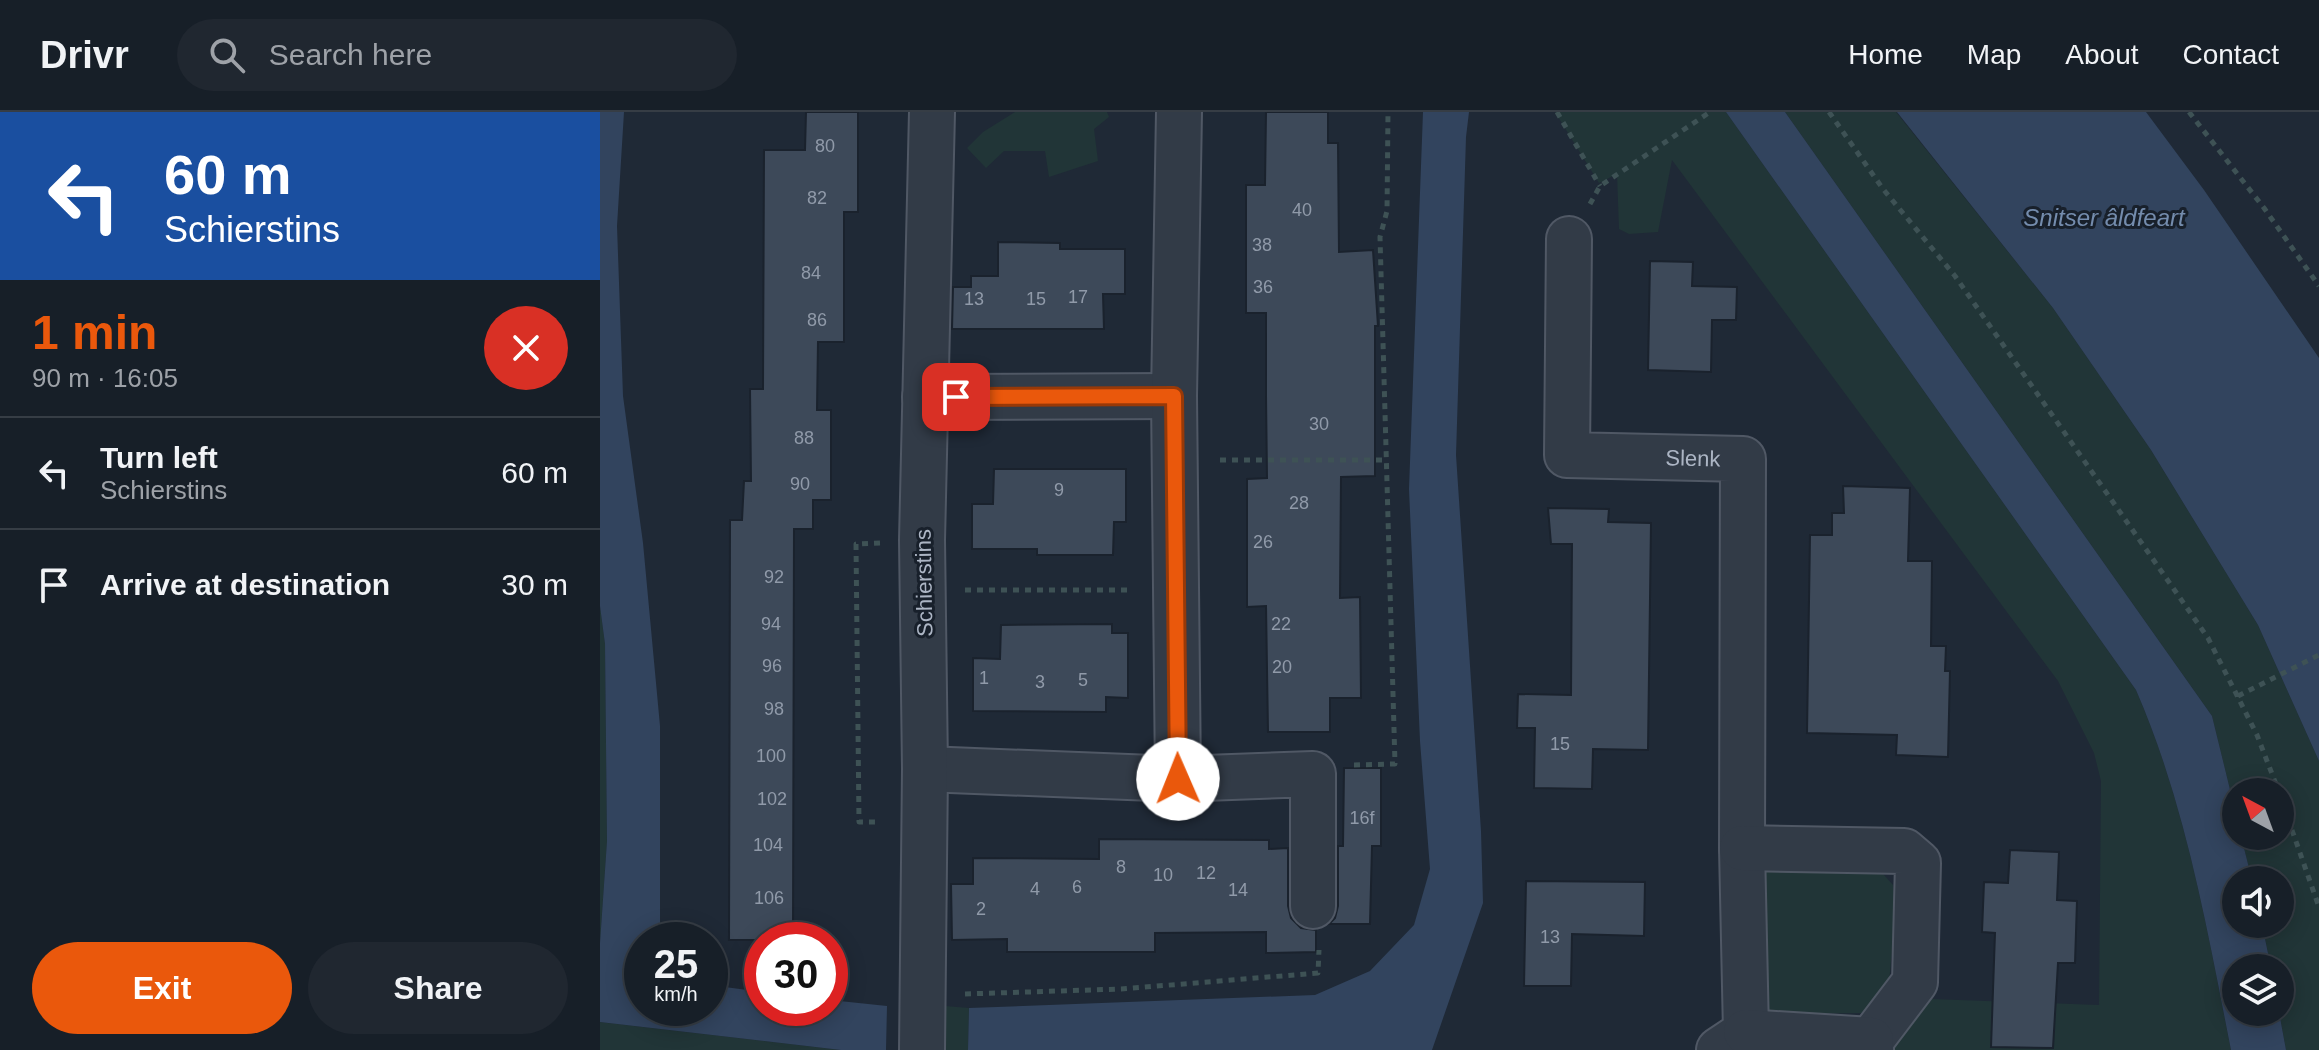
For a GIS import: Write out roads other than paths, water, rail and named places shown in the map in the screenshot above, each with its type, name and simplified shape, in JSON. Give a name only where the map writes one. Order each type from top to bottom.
[{"type":"street","name":"Schierstins","points":[[922,1050],[925,769],[922,540],[932,112]]},
{"type":"street","points":[[1178,779],[1174,396],[1179,112]]},
{"type":"street","name":"Slenk","points":[[1569,239],[1567,455],[1743,459],[1742,848],[1732,1041],[1871,1045],[1915,982],[1918,863],[1904,851],[1742,848]]},
{"type":"street","points":[[925,397],[1174,396]]},
{"type":"street","points":[[925,769],[1178,779],[1313,774],[1313,906]]},
{"type":"water","points":[[600,112],[624,112],[617,226],[623,396],[643,543],[660,726],[660,922],[624,922],[624,1025],[600,1022],[600,943],[607,841],[605,644],[600,606]]},
{"type":"water","points":[[1423,112],[1469,112],[1456,455],[1483,903],[1432,1050],[968,1050],[969,1008],[1315,995],[1370,971],[1414,925],[1430,869],[1420,741],[1409,489]]},
{"type":"water","points":[[1726,112],[1785,112],[2212,716],[2227,778],[2222,778],[2222,850],[2244,850],[2248,866],[2222,866],[2222,938],[2265,938],[2268,954],[2222,954],[2222,1004],[2182,823],[2169,778],[2136,690]]},
{"type":"water","name":"Snitser âldfeart","points":[[1897,112],[2146,112],[2204,190],[2319,358],[2319,761],[2258,625],[2151,450],[2053,308]]},
{"type":"water","points":[[728,987],[744,990],[744,1026],[848,1026],[848,1002],[887,1006],[886,1050],[841,1050],[634,1026],[728,1026]]},
{"type":"water","points":[[2226,1026],[2282,1026],[2286,1050],[2231,1050]]}]
